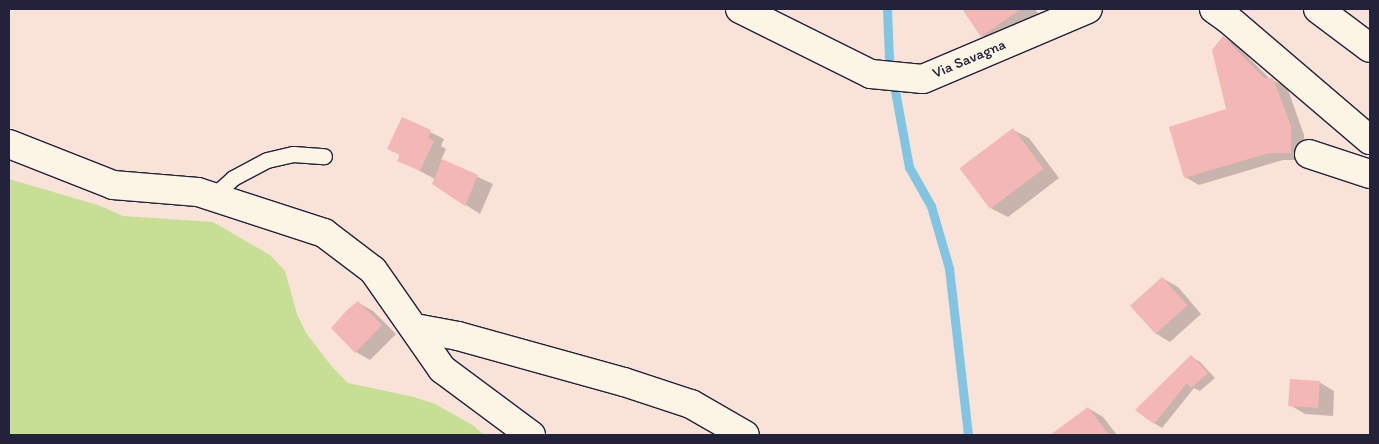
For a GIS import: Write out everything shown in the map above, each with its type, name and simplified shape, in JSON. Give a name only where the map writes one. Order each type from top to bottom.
[{"type":"street","name":"Via Savagna","points":[[740,9],[871,74],[923,79],[1088,9]]},
{"type":"street","points":[[1214,9],[1370,140]]},
{"type":"street","points":[[1318,9],[1370,48]]},
{"type":"street","points":[[9,144],[113,185],[198,192],[324,233],[373,270],[442,369],[531,435]]},
{"type":"street","points":[[1309,154],[1370,174]]},
{"type":"street","points":[[415,328],[458,336],[624,382],[691,404],[745,435]]},
{"type":"lane","points":[[212,197],[233,178],[267,160],[293,154],[324,156]]},
{"type":"green space","points":[[9,179],[101,206],[123,216],[213,222],[270,255],[285,271],[297,314],[306,333],[332,367],[348,383],[414,397],[435,404],[474,426],[484,435],[9,435]]},
{"type":"building","points":[[962,9],[1021,9],[981,37]]},
{"type":"building","points":[[1223,36],[1264,78],[1273,78],[1291,126],[1291,153],[1269,153],[1184,178],[1169,127],[1226,109],[1212,50]]},
{"type":"building","points":[[402,117],[431,130],[428,138],[434,141],[420,171],[397,161],[400,155],[387,149]]},
{"type":"building","points":[[1013,128],[1044,169],[990,209],[959,168]]},
{"type":"building","points":[[442,159],[478,175],[465,206],[432,184]]},
{"type":"building","points":[[1162,277],[1187,305],[1155,334],[1130,306]]},
{"type":"building","points":[[358,301],[382,325],[355,353],[331,328]]},
{"type":"building","points":[[1191,355],[1208,373],[1191,388],[1187,383],[1154,424],[1135,410]]},
{"type":"building","points":[[1290,379],[1320,381],[1318,408],[1288,406]]},
{"type":"building","points":[[1088,407],[1109,435],[1050,435]]},
{"type":"waterway","points":[[887,9],[889,58],[909,167],[931,206],[949,268],[968,435]]}]
